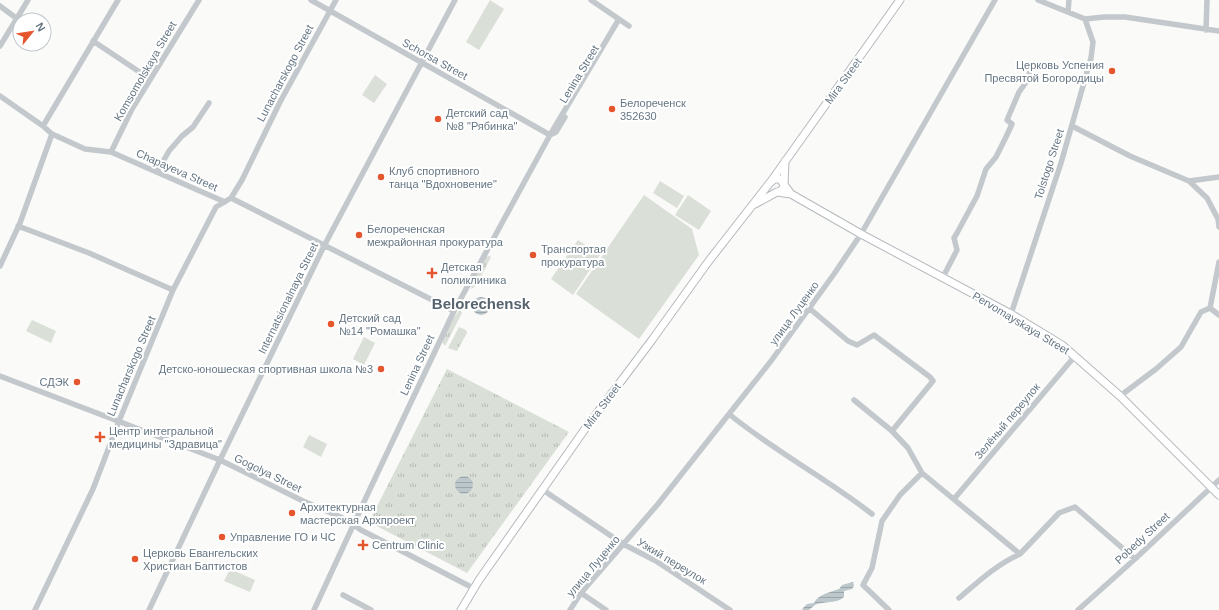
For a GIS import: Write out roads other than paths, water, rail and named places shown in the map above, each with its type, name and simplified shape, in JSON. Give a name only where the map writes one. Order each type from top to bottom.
[{"type":"main road","name":"Mira Street","points":[[462,610],[542,490],[585,429],[786,161],[900,0]]},
{"type":"main road","name":"Mira Street","points":[[784,182],[786,161]]},
{"type":"main road","points":[[774,179],[780,179],[784,182],[783,189],[778,192],[772,190],[770,187],[772,180],[774,179]]},
{"type":"main road","name":"Pervomayskaya Street","points":[[784,182],[791,194]]},
{"type":"main road","name":"Mira Street","points":[[750,208],[778,192]]},
{"type":"main road","name":"Pervomayskaya Street","points":[[778,192],[791,194],[861,234],[1011,314],[1062,345],[1120,396],[1219,495]]},
{"type":"street","points":[[20,12],[28,0]]},
{"type":"street","points":[[43,126],[118,0]]},
{"type":"street","name":"Komsomolskaya Street","points":[[111,152],[132,109],[199,0]]},
{"type":"street","name":"Schorsa Street","points":[[311,0],[550,135]]},
{"type":"street","name":"Lunacharskogo Street","points":[[231,198],[242,180],[280,102],[336,0]]},
{"type":"street","name":"Internatsionalnaya Street","points":[[149,610],[324,246],[455,0]]},
{"type":"street","points":[[591,0],[629,26]]},
{"type":"street","name":"улица Луценко","points":[[570,610],[581,593],[658,504],[771,361],[861,234],[995,0]]},
{"type":"street","points":[[1038,0],[1085,19],[1125,17],[1219,31]]},
{"type":"street","points":[[1068,12],[1069,0]]},
{"type":"street","points":[[1206,30],[1207,0]]},
{"type":"street","points":[[0,6],[12,15]]},
{"type":"street","name":"Tolstogo Street","points":[[1011,314],[1072,126],[1092,58],[1093,42],[1085,19]]},
{"type":"street","name":"Lenina Street","points":[[314,610],[352,525],[454,311],[550,135],[621,20]]},
{"type":"street","points":[[0,46],[12,25]]},
{"type":"street","points":[[93,41],[150,79]]},
{"type":"street","points":[[943,277],[957,250],[954,238],[978,196],[986,169],[996,157],[1012,124],[1007,120],[1019,92],[1027,81],[1031,68]]},
{"type":"street","name":"Chapayeva Street","points":[[0,96],[52,134],[85,149],[111,152],[224,202],[231,198]]},
{"type":"street","points":[[157,172],[169,151],[182,136],[193,127],[209,103]]},
{"type":"street","points":[[1072,126],[1130,156],[1189,181],[1207,198],[1218,219],[1219,227]]},
{"type":"street","points":[[0,266],[18,226],[52,134]]},
{"type":"street","points":[[1189,181],[1219,177]]},
{"type":"street","points":[[231,198],[454,311]]},
{"type":"street","name":"Lunacharskogo Street","points":[[36,610],[93,489],[119,421],[173,290],[216,208],[224,202]]},
{"type":"street","points":[[18,226],[88,253],[173,290]]},
{"type":"street","points":[[1210,308],[1219,262]]},
{"type":"street","points":[[809,308],[848,341],[857,345],[874,335],[930,377],[932,381],[892,431]]},
{"type":"street","points":[[1210,308],[1219,315]]},
{"type":"street","points":[[1120,396],[1156,369],[1181,347],[1201,312],[1210,308]]},
{"type":"street","name":"Зелёный переулок","points":[[954,499],[1075,356]]},
{"type":"street","name":"Gogolya Street","points":[[0,376],[220,460],[303,501],[345,519],[352,525],[475,589]]},
{"type":"street","points":[[854,400],[892,431],[908,448],[922,473],[1020,554]]},
{"type":"street","points":[[729,414],[757,436],[826,481],[872,514]]},
{"type":"street","points":[[889,610],[863,585],[872,568],[880,520],[900,495],[922,473]]},
{"type":"street","name":"Pobedy Street","points":[[1078,610],[1219,480]]},
{"type":"street","name":"Узкий переулок","points":[[542,490],[623,544],[656,562],[730,610]]},
{"type":"street","points":[[959,598],[1012,557],[1020,554],[1059,513],[1076,507],[1135,559]]},
{"type":"street","points":[[581,593],[606,610]]},
{"type":"street","points":[[343,595],[371,610]]},
{"type":"place","name":"Церковь Успения Пресвятой Богородицы","points":[[1112,71]]},
{"type":"place","name":"Белореченск 352630","points":[[612,109]]},
{"type":"place","name":"Детский сад №8 \"Рябинка\"","points":[[438,119]]},
{"type":"place","name":"Клуб спортивного танца \"Вдохновение\"","points":[[381,177]]},
{"type":"place","name":"Белореченская межрайонная прокуратура","points":[[359,235]]},
{"type":"place","name":"Транспортая прокуратура","points":[[533,255]]},
{"type":"place","name":"Детская поликлиника","points":[[432,273]]},
{"type":"place","name":"Детский сад №14 \"Ромашка\"","points":[[331,324]]},
{"type":"place","name":"Детско-юношеская спортивная школа №3","points":[[381,369]]},
{"type":"place","name":"СДЭК","points":[[77,382]]},
{"type":"place","name":"Центр интегральной медицины \"Здравица\"","points":[[100,437]]},
{"type":"place","name":"Архитектурная мастерская Архпроект","points":[[292,513]]},
{"type":"place","name":"Управление ГО и ЧС","points":[[222,537]]},
{"type":"place","name":"Centrum Clinic","points":[[363,545]]},
{"type":"place","name":"Церковь Евангельских Христиан Баптистов","points":[[135,559]]},
{"type":"district","name":"Belorechensk","points":[[481,304]]}]
